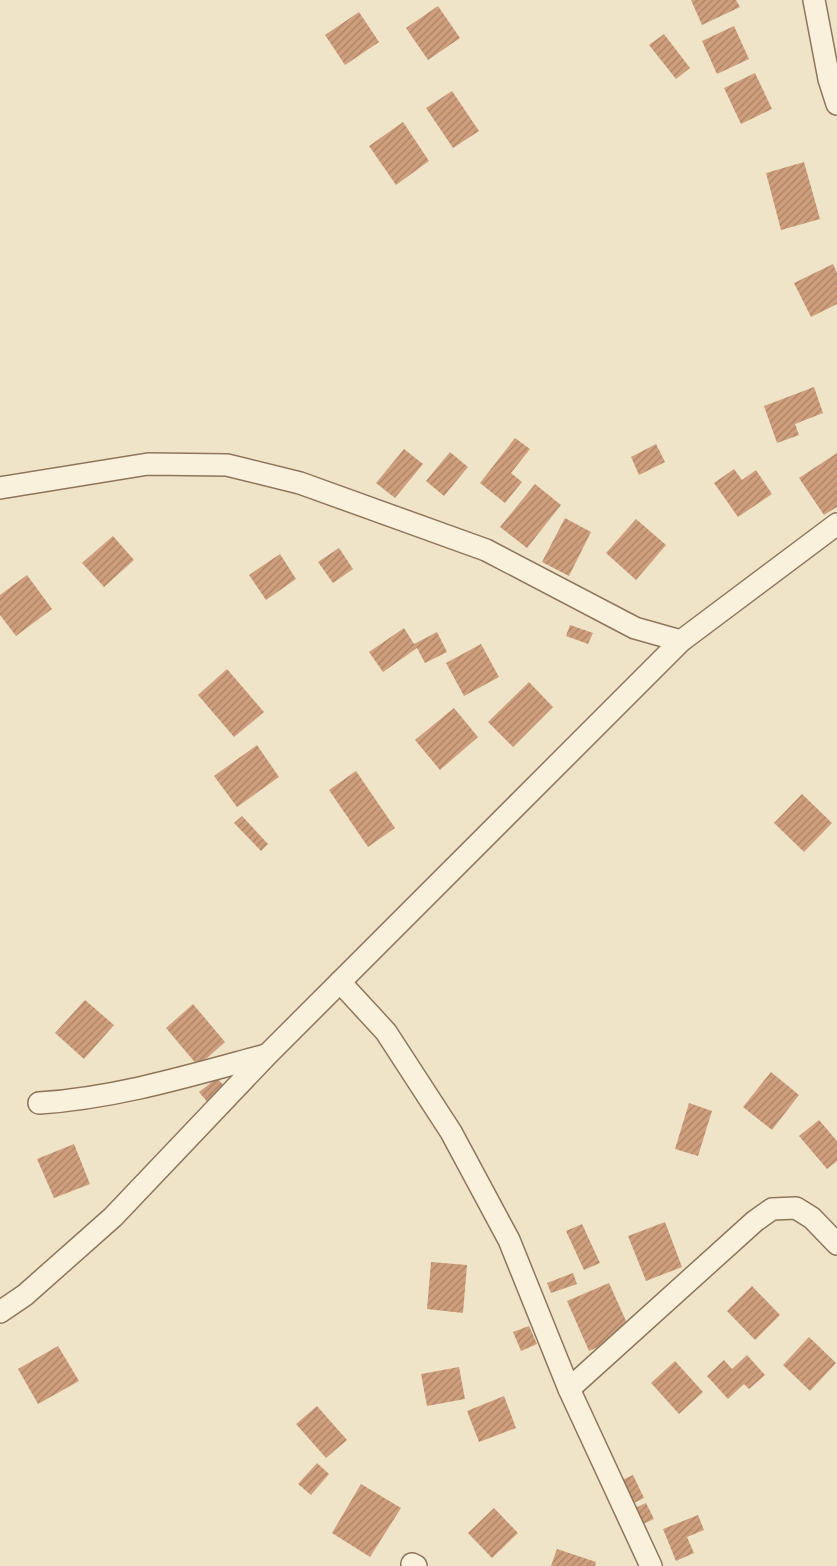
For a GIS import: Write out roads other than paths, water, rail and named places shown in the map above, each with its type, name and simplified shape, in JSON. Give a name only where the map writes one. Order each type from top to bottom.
[{"type":"street","points":[[814,0],[829,79],[837,104]]},
{"type":"street","points":[[0,488],[148,464],[227,465],[300,483],[486,550],[635,628],[681,641]]},
{"type":"street","points":[[0,1312],[25,1295],[112,1216],[267,1055],[681,641],[837,524]]},
{"type":"street","points":[[340,982],[386,1032],[451,1132],[509,1240],[569,1388],[651,1566]]},
{"type":"street","points":[[39,1103],[65,1101],[126,1091],[267,1055]]},
{"type":"street","points":[[569,1388],[755,1221],[772,1209],[796,1208],[812,1218],[837,1244]]}]
